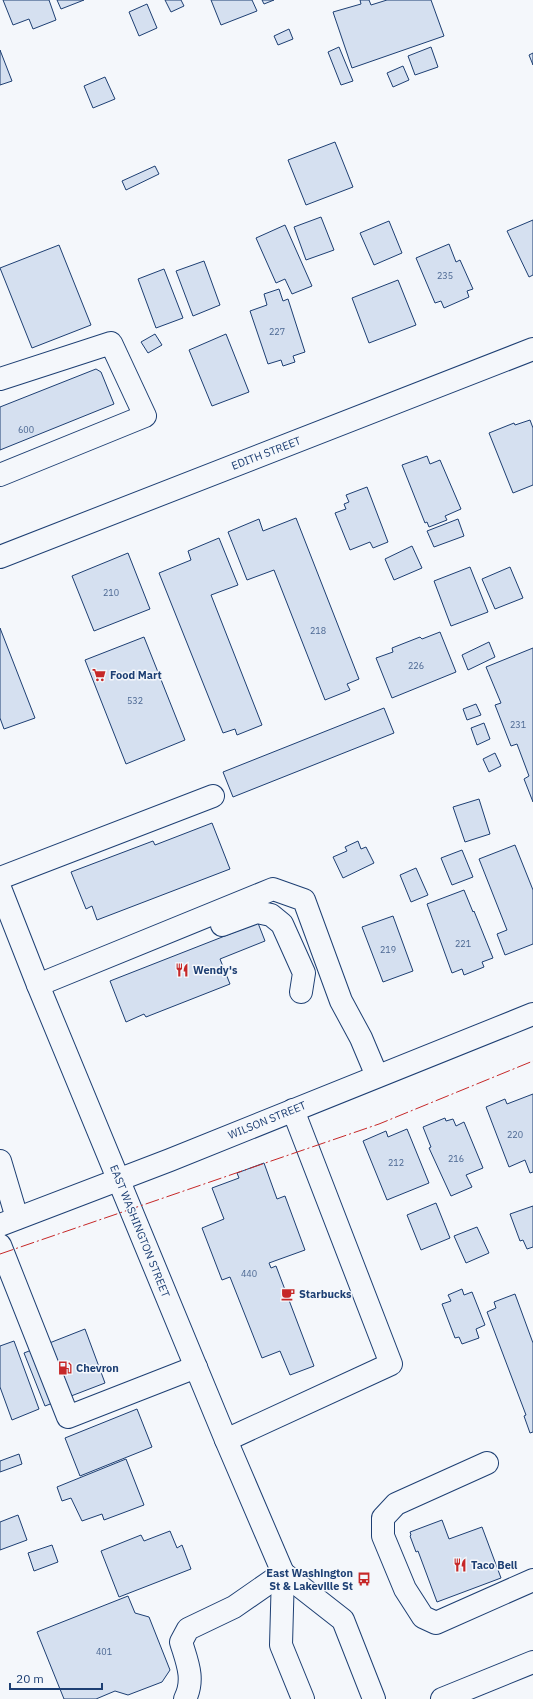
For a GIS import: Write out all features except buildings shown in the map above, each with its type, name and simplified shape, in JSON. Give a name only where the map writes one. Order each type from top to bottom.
[{"type":"main road","points":[[0,379],[111,343],[145,416],[0,475]]},
{"type":"main road","name":"EDITH STREET","points":[[0,557],[533,349]]},
{"type":"main road","points":[[0,878],[213,796]]},
{"type":"main road","name":"EAST WASHINGTON STREET","points":[[0,888],[118,1180],[283,1573],[281,1645],[302,1699]]},
{"type":"main road","points":[[38,985],[273,889],[304,900],[341,1001],[361,1038],[377,1076]]},
{"type":"main road","points":[[105,958],[148,952],[257,912],[271,915],[282,924],[304,973],[301,992]]},
{"type":"main road","name":"WILSON STREET","points":[[8,1222],[118,1180],[533,1014]]},
{"type":"main road","points":[[226,1440],[391,1364],[293,1110]]},
{"type":"main road","points":[[0,1161],[8,1222]]},
{"type":"main road","points":[[0,1245],[68,1417],[196,1367]]},
{"type":"main road","points":[[487,1463],[396,1504],[383,1518],[383,1536],[405,1589],[423,1616],[436,1623],[533,1580]]},
{"type":"main road","points":[[185,1699],[190,1690],[191,1673],[181,1642],[188,1629],[234,1606],[283,1573]]},
{"type":"main road","name":"EAST WASHINGTON STREET","points":[[283,1573],[343,1620],[374,1699]]},
{"type":"main road","points":[[442,1699],[533,1662]]},
{"type":"power","points":[[0,1254],[379,1124],[533,1061]]},
{"type":"place","name":"Food Mart","points":[[99,675]]},
{"type":"place","name":"Wendy's","points":[[182,970]]},
{"type":"place","name":"Starbucks","points":[[288,1294]]},
{"type":"place","name":"Chevron","points":[[65,1368]]},
{"type":"place","name":"Taco Bell","points":[[460,1565]]},
{"type":"place","name":"East Washington St & Lakeville St","points":[[364,1579]]}]
